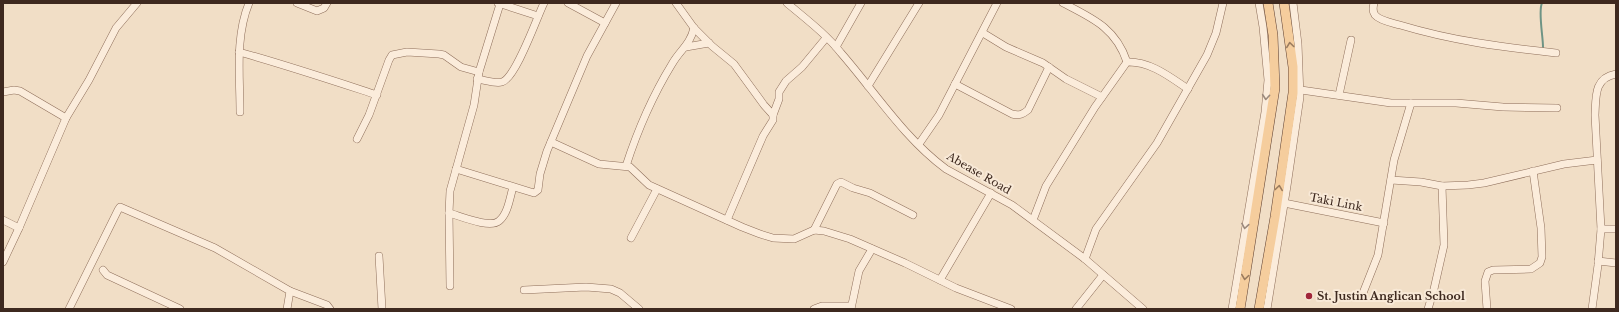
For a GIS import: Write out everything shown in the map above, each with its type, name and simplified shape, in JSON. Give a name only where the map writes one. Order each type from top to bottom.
[{"type":"main road","points":[[1240,309],[1275,88],[1273,35],[1268,3]]},
{"type":"main road","points":[[1259,309],[1290,142],[1294,93],[1293,67],[1284,3]]},
{"type":"street","points":[[3,262],[66,118],[89,80],[116,28],[137,3]]},
{"type":"street","points":[[240,112],[240,52],[244,16],[249,3]]},
{"type":"street","points":[[297,3],[317,10],[324,8],[327,3]]},
{"type":"street","points":[[450,286],[450,191],[474,105],[478,75],[499,3],[538,16]]},
{"type":"street","points":[[357,139],[369,115],[392,55],[415,52],[444,55],[461,67],[478,75],[502,82],[508,78],[526,46],[544,3]]},
{"type":"street","points":[[568,3],[605,23]]},
{"type":"street","points":[[456,169],[483,179],[534,193],[538,190],[540,174],[551,142],[587,56],[616,3]]},
{"type":"street","points":[[676,3],[694,28],[734,64],[773,115]]},
{"type":"street","name":"Abease Road","points":[[788,3],[836,47],[902,127],[926,153],[946,169],[991,193],[1033,220],[1085,259],[1143,309]]},
{"type":"street","points":[[836,47],[861,3]]},
{"type":"street","points":[[868,86],[919,3]]},
{"type":"street","points":[[919,144],[939,115],[983,33],[997,3]]},
{"type":"street","points":[[1063,3],[1102,24],[1112,33],[1123,50],[1127,62]]},
{"type":"street","points":[[1085,259],[1096,229],[1157,143],[1207,55],[1214,40],[1223,3]]},
{"type":"street","points":[[1232,309],[1265,112],[1268,80],[1259,3]]},
{"type":"street","points":[[1267,309],[1284,204],[1290,142],[1301,90],[1298,44],[1293,3]]},
{"type":"street","points":[[1374,3],[1373,9],[1375,14],[1382,19],[1418,31],[1449,39],[1556,53]]},
{"type":"street","points":[[626,166],[638,134],[672,65],[690,42],[694,28]]},
{"type":"street","points":[[983,33],[1006,47],[1033,58],[1073,83],[1102,96]]},
{"type":"street","points":[[727,220],[763,136],[773,120],[773,115],[779,99],[779,92],[786,81],[802,67],[826,38]]},
{"type":"street","points":[[1339,95],[1351,40]]},
{"type":"street","points":[[686,47],[709,43]]},
{"type":"street","points":[[240,52],[282,63],[313,76],[340,82],[377,95]]},
{"type":"street","points":[[1127,62],[1135,62],[1153,68],[1171,77],[1188,89]]},
{"type":"street","points":[[1033,220],[1046,186],[1102,96],[1127,62]]},
{"type":"street","points":[[955,84],[1018,116],[1028,110],[1049,67]]},
{"type":"street","points":[[1592,309],[1601,230],[1595,115],[1596,97],[1599,84],[1605,78],[1616,74]]},
{"type":"street","points":[[3,92],[14,90],[20,91],[66,118]]},
{"type":"street","points":[[1301,90],[1391,103],[1456,102],[1503,107],[1557,108]]},
{"type":"street","points":[[1363,292],[1378,255],[1392,180],[1394,160],[1411,103]]},
{"type":"street","points":[[551,142],[599,164],[626,166],[649,185],[727,220],[773,238],[794,239],[814,230],[824,230],[872,249],[956,288],[1011,309]]},
{"type":"street","points":[[1392,180],[1420,182],[1442,186],[1484,183],[1564,164],[1598,160]]},
{"type":"street","points":[[1487,309],[1485,281],[1488,272],[1493,270],[1531,269],[1540,263],[1542,257],[1541,228],[1533,171]]},
{"type":"street","points":[[814,230],[837,184],[841,182],[853,188],[870,193],[913,215]]},
{"type":"street","points":[[1428,309],[1444,245],[1442,186]]},
{"type":"street","points":[[449,213],[486,224],[499,222],[503,218],[513,187]]},
{"type":"street","points":[[631,238],[656,188]]},
{"type":"street","points":[[940,280],[991,193]]},
{"type":"street","name":"Taki Link","points":[[1284,204],[1384,223]]},
{"type":"street","points":[[69,309],[114,216],[120,207],[215,248],[290,291],[326,305],[330,309]]},
{"type":"street","points":[[3,220],[19,228]]},
{"type":"street","points":[[1601,230],[1616,229]]},
{"type":"street","points":[[814,309],[822,306],[851,307],[859,271],[872,249]]},
{"type":"street","points":[[379,256],[382,309]]},
{"type":"street","points":[[1598,261],[1616,263]]},
{"type":"street","points":[[102,270],[108,275],[180,309]]},
{"type":"street","points":[[1076,309],[1103,275]]},
{"type":"street","points":[[524,290],[592,287],[611,289],[620,293],[639,309]]},
{"type":"street","points":[[287,309],[290,291]]},
{"type":"waterway","points":[[1542,3],[1541,18],[1543,47]]},
{"type":"place","name":"St. Justin Anglican School","points":[[1309,296]]}]
